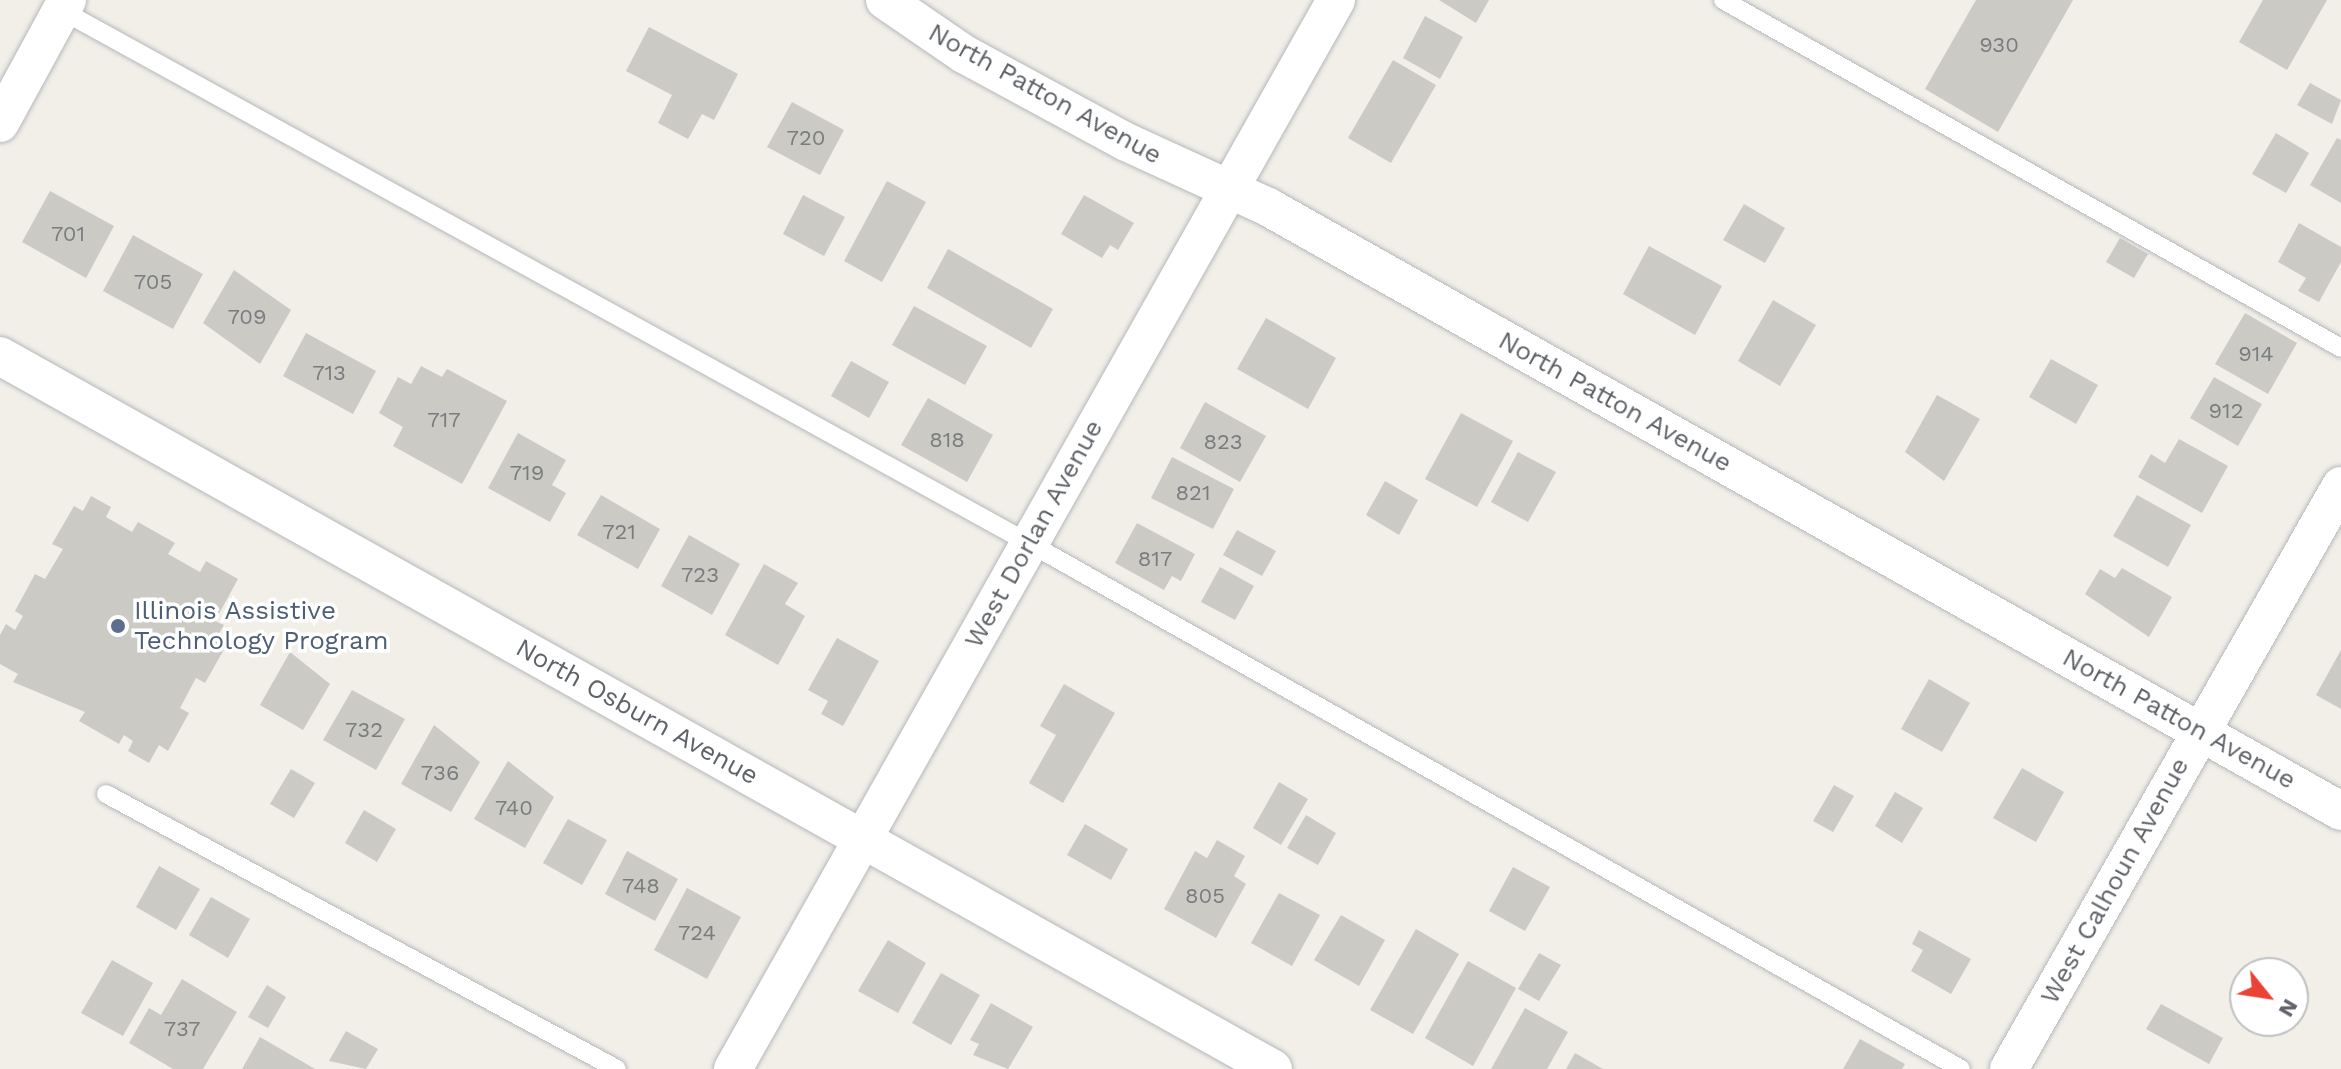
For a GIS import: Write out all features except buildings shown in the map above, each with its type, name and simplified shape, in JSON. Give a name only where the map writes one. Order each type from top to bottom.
[{"type":"street","name":"North Patton Avenue","points":[[885,0],[964,54],[1227,191],[1268,207],[2341,811]]},
{"type":"street","name":"West Dorlan Avenue","points":[[733,1069],[1336,0]]},
{"type":"street","points":[[0,123],[64,5]]},
{"type":"street","name":"North Osburn Avenue","points":[[0,356],[1273,1069]]},
{"type":"street","name":"West Calhoun Avenue","points":[[2009,1069],[2341,486]]},
{"type":"lane","points":[[1723,0],[2341,348]]},
{"type":"lane","points":[[64,5],[1029,543],[1961,1069]]},
{"type":"lane","points":[[106,794],[617,1069]]},
{"type":"place","name":"Illinois Assistive Technology Program","points":[[118,626]]}]
